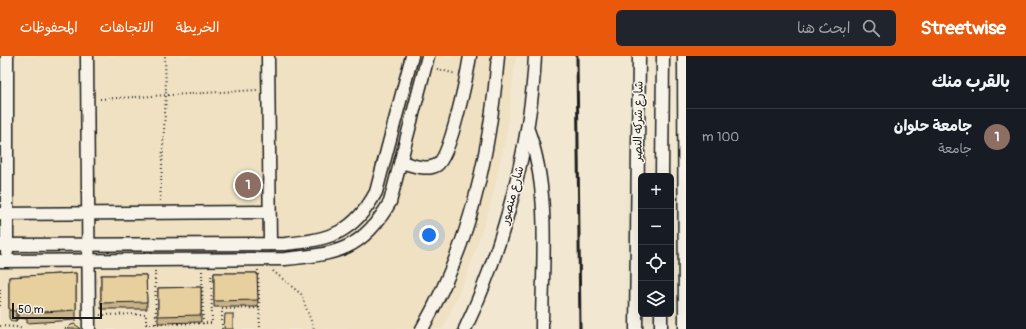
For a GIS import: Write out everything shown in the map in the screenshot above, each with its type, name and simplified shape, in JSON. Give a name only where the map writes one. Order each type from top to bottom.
[{"type":"street","points":[[7,56],[4,261],[285,259],[322,254],[350,246],[367,234],[380,219],[390,202],[427,61]]},
{"type":"street","points":[[87,56],[89,329]]},
{"type":"street","points":[[268,56],[270,244]]},
{"type":"street","points":[[4,245],[270,244],[304,242],[335,235],[356,222],[367,208],[376,192],[382,175],[412,56]]},
{"type":"street","points":[[401,162],[426,168],[432,167],[441,162],[446,152],[454,127],[470,56]]},
{"type":"street","points":[[422,329],[452,269],[478,189],[490,135],[498,56]]},
{"type":"street","name":"شارع منصور","points":[[465,329],[495,252],[515,187],[527,129],[535,56]]},
{"type":"street","name":"شارع شركه النصر","points":[[636,329],[639,56]]},
{"type":"street","name":"شارع شركه النصر","points":[[662,173],[663,56]]},
{"type":"street","points":[[684,56],[685,329]]},
{"type":"street","points":[[527,129],[537,155],[542,183],[542,329]]},
{"type":"street","points":[[4,214],[269,212]]},
{"type":"street","points":[[661,317],[661,329]]},
{"type":"path","points":[[159,214],[166,95],[165,56]]},
{"type":"path","points":[[427,61],[466,77]]},
{"type":"path","points":[[87,99],[268,89]]},
{"type":"path","points":[[203,324],[203,290],[206,259]]},
{"type":"path","points":[[89,315],[146,314],[146,324],[212,324],[206,259]]},
{"type":"path","points":[[258,259],[260,329]]},
{"type":"path","points":[[258,259],[301,294],[314,329]]},
{"type":"path","points":[[155,260],[156,324]]},
{"type":"path","points":[[0,289],[0,308]]},
{"type":"path","points":[[195,290],[203,290]]},
{"type":"path","points":[[222,329],[222,310],[260,308]]},
{"type":"path","points":[[0,326],[23,329]]},
{"type":"shaded area","points":[[0,56],[516,56],[507,132],[491,203],[468,272],[443,329],[0,329]]},
{"type":"building","points":[[76,273],[76,310],[27,313],[27,309],[18,308],[16,311],[11,311],[9,308],[9,277]]},
{"type":"building","points":[[214,273],[257,273],[258,300],[214,301]]},
{"type":"building","points":[[101,275],[146,275],[147,302],[101,303]]},
{"type":"building","points":[[201,287],[201,315],[158,316],[158,288]]},
{"type":"building","points":[[225,314],[233,314],[233,329],[224,329]]},
{"type":"building","points":[[74,324],[81,329],[67,329],[71,325]]},
{"type":"railway","points":[[577,56],[580,329]]},
{"type":"place","name":"جامعة حلوان","points":[[248,185]]}]
